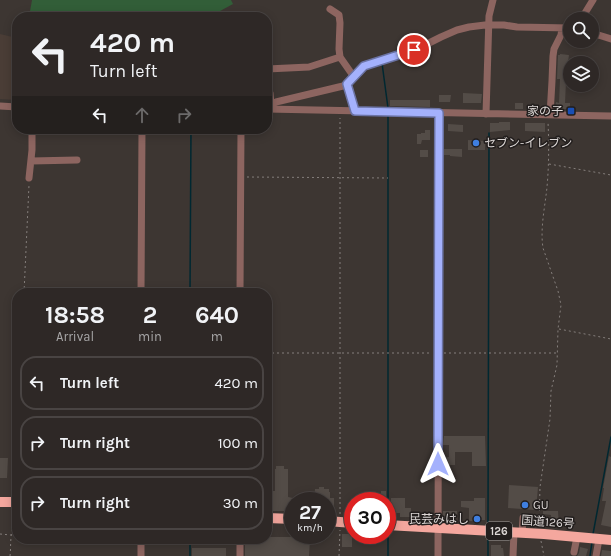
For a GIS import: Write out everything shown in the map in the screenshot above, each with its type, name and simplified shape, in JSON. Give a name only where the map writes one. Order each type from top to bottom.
[{"type":"highway","points":[[0,502],[12,502]]},
{"type":"highway","points":[[272,518],[284,519]]},
{"type":"highway","name":"国道126号","points":[[396,526],[518,532],[611,540]]},
{"type":"street","points":[[486,114],[489,16],[492,0]]},
{"type":"street","points":[[586,12],[593,0]]},
{"type":"street","points":[[330,9],[339,15],[340,57],[354,77]]},
{"type":"street","points":[[272,104],[276,102],[344,86],[364,66],[409,53],[457,30],[489,25],[562,28],[561,35],[552,56],[549,115]]},
{"type":"street","points":[[599,35],[611,39]]},
{"type":"street","points":[[272,69],[310,67],[340,57]]},
{"type":"street","points":[[347,84],[355,111]]},
{"type":"street","points":[[0,106],[12,107]]},
{"type":"street","points":[[272,107],[340,111],[611,116]]},
{"type":"street","points":[[438,556],[439,113]]},
{"type":"street","points":[[29,178],[32,134]]},
{"type":"street","points":[[141,288],[142,134]]},
{"type":"street","points":[[240,288],[241,134]]},
{"type":"street","points":[[31,161],[77,160]]},
{"type":"street","points":[[513,556],[518,532],[523,518]]},
{"type":"street","points":[[574,552],[577,537]]},
{"type":"street","points":[[596,556],[599,539]]},
{"type":"street","points":[[141,544],[141,556]]},
{"type":"street","points":[[240,544],[240,556]]},
{"type":"path","points":[[333,492],[340,353],[340,111]]},
{"type":"path","points":[[544,556],[539,534],[540,487],[550,419],[551,392],[557,365],[558,329],[561,305],[542,241],[547,187],[549,115]]},
{"type":"path","points":[[548,164],[611,175]]},
{"type":"path","points":[[241,177],[388,178]]},
{"type":"path","points":[[24,288],[29,178]]},
{"type":"path","points":[[558,329],[611,339]]},
{"type":"path","points":[[272,353],[558,353]]},
{"type":"path","points":[[10,556],[12,531]]},
{"type":"path","points":[[0,534],[11,535]]},
{"type":"path","points":[[336,544],[339,556]]},
{"type":"shaded area","points":[[0,34],[12,37],[12,100],[0,99]]},
{"type":"green space","points":[[32,0],[231,0],[233,4],[218,12],[30,12]]},
{"type":"building","points":[[558,55],[569,55],[563,56],[563,92],[566,92],[565,103],[570,103],[570,109],[555,109],[556,102],[559,103],[560,79],[557,78]]},
{"type":"building","points":[[463,93],[482,94],[481,103],[463,103]]},
{"type":"building","points":[[439,95],[451,95],[450,102],[439,102]]},
{"type":"building","points":[[390,100],[430,100],[430,107],[390,106]]},
{"type":"building","points":[[515,103],[523,103],[523,109],[515,109]]},
{"type":"building","points":[[510,122],[510,130],[490,132],[490,123]]},
{"type":"building","points":[[525,123],[545,123],[545,132],[525,131]]},
{"type":"building","points":[[448,124],[463,125],[463,132],[448,131]]},
{"type":"building","points":[[425,130],[430,130],[430,140],[422,140],[421,144],[417,144],[417,134],[425,133]]},
{"type":"building","points":[[468,140],[485,141],[485,150],[468,150]]},
{"type":"building","points":[[444,149],[462,149],[462,157],[444,155]]},
{"type":"building","points":[[420,150],[428,150],[428,157],[420,157]]},
{"type":"building","points":[[444,436],[485,436],[486,466],[472,466],[472,452],[455,452],[455,465],[443,465],[443,458],[449,457],[449,445],[443,445]]},
{"type":"building","points":[[609,456],[611,457],[611,527],[601,525],[606,501],[602,501],[603,488]]},
{"type":"building","points":[[0,458],[8,458],[7,478],[0,478]]},
{"type":"building","points":[[276,466],[284,466],[284,469],[288,469],[288,492],[284,492],[284,511],[273,511],[272,494],[273,491],[275,491]]},
{"type":"building","points":[[509,485],[538,487],[536,510],[508,508]]},
{"type":"building","points":[[319,487],[324,487],[324,489],[329,489],[329,492],[315,492],[315,489],[319,489]]},
{"type":"building","points":[[396,498],[405,498],[405,508],[411,508],[411,517],[400,517],[400,513],[396,513]]},
{"type":"building","points":[[474,498],[485,498],[485,520],[469,521],[469,508],[461,507],[461,501],[474,501]]},
{"type":"building","points":[[443,511],[457,511],[457,516],[443,520]]},
{"type":"building","points":[[543,511],[558,511],[559,526],[552,527],[551,515],[543,514]]},
{"type":"building","points":[[342,534],[344,534],[344,544],[352,544],[352,547],[342,547]]},
{"type":"building","points":[[272,537],[284,537],[284,544],[310,544],[309,556],[245,556],[245,544],[272,544]]},
{"type":"building","points":[[491,545],[501,545],[504,556],[491,556]]},
{"type":"building","points":[[580,547],[588,549],[586,556],[577,556]]},
{"type":"building","points":[[192,548],[226,548],[226,556],[192,556]]},
{"type":"building","points":[[602,550],[611,551],[611,556],[601,556]]},
{"type":"waterway","points":[[382,63],[388,108]]},
{"type":"waterway","points":[[388,114],[388,492]]},
{"type":"waterway","points":[[488,526],[489,133]]},
{"type":"waterway","points":[[190,288],[191,134]]},
{"type":"waterway","points":[[593,534],[611,437]]},
{"type":"waterway","points":[[488,534],[488,556]]},
{"type":"waterway","points":[[590,556],[592,542]]},
{"type":"waterway","points":[[190,544],[190,556]]},
{"type":"waterway","points":[[388,544],[388,556]]},
{"type":"place","name":"家の子","points":[[571,111]]},
{"type":"place","name":"セブン-イレブン","points":[[476,143]]},
{"type":"place","name":"GU","points":[[525,505]]},
{"type":"place","name":"民芸みはし","points":[[477,519]]},
{"type":"route","points":[[414,50],[409,53],[364,66],[347,84],[355,111],[439,113],[438,464]]}]
